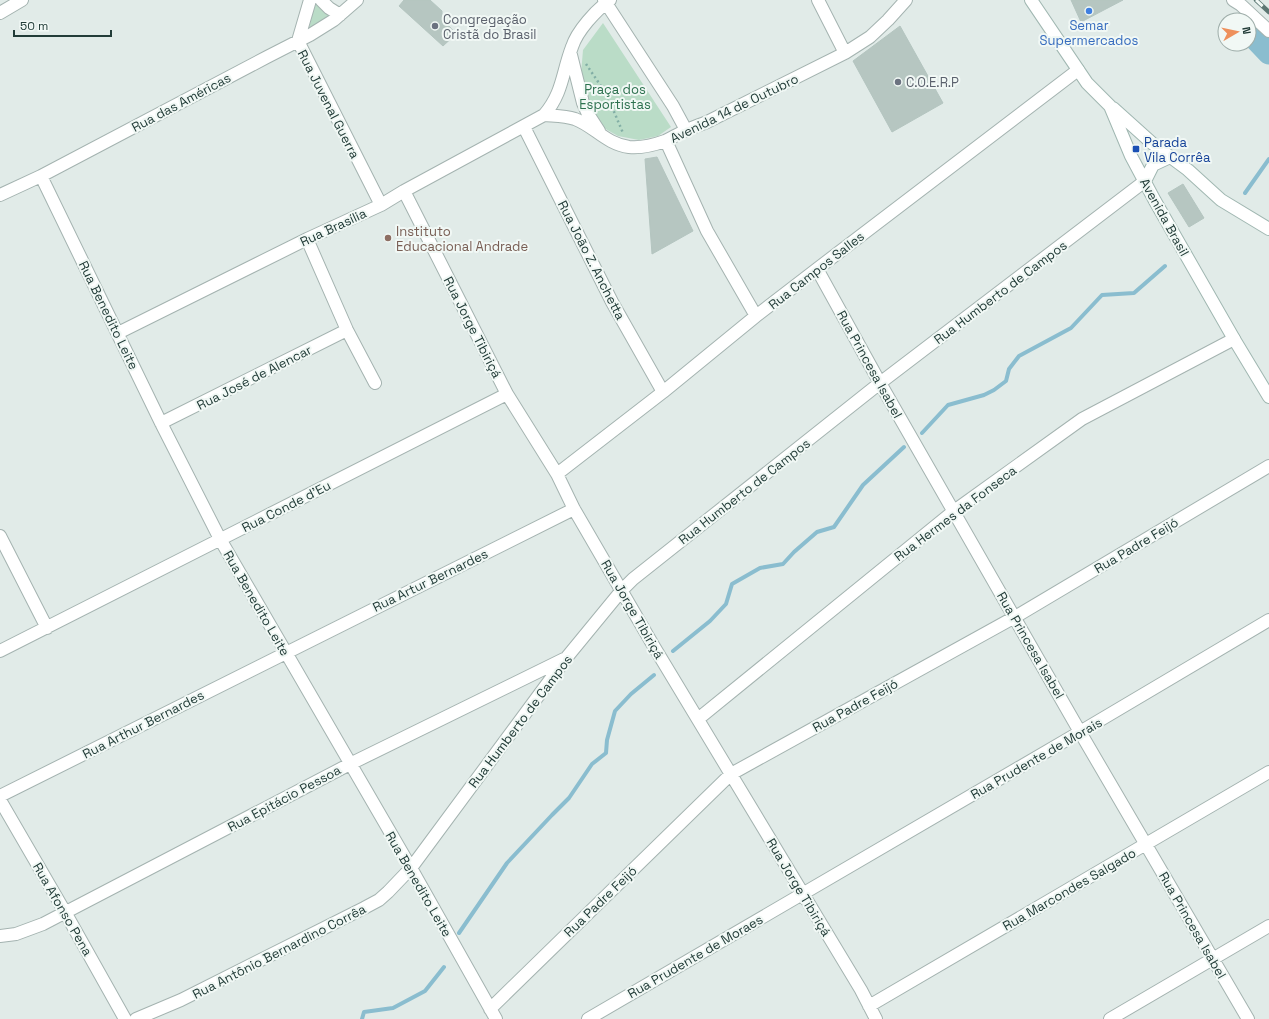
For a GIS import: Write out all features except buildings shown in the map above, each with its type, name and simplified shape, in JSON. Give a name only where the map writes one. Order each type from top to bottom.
[{"type":"street","points":[[0,13],[22,0]]},
{"type":"street","name":"Rua Juvenal Guerra","points":[[310,0],[298,41],[381,205]]},
{"type":"street","points":[[321,0],[329,8],[340,15]]},
{"type":"street","name":"Rua das Américas","points":[[0,195],[41,176],[310,35],[340,15],[357,0]]},
{"type":"street","points":[[818,0],[845,53]]},
{"type":"street","name":"Avenida 14 de Outubro","points":[[544,116],[565,116],[576,120],[586,125],[604,138],[616,144],[629,147],[647,146],[666,141],[845,53],[870,36],[888,20],[906,0]]},
{"type":"street","name":"Avenida Brasil","points":[[1031,0],[1087,83],[1110,106],[1131,156],[1144,181],[1234,339],[1269,397]]},
{"type":"street","points":[[1233,0],[1241,5],[1269,31]]},
{"type":"street","points":[[544,116],[558,96],[570,52],[578,34],[584,25],[607,1],[673,106],[686,130]]},
{"type":"street","points":[[570,52],[582,103],[604,138]]},
{"type":"street","name":"Rua Campos Salles","points":[[556,474],[663,392],[756,316],[1078,70]]},
{"type":"street","points":[[1110,106],[1154,144],[1188,170],[1220,200],[1269,229]]},
{"type":"street","name":"Rua Brasília","points":[[118,333],[307,239],[381,205],[404,191],[544,116]]},
{"type":"street","name":"Rua João Z. Anchetta","points":[[524,127],[612,302],[663,392]]},
{"type":"street","points":[[666,141],[707,230],[756,316]]},
{"type":"street","points":[[1144,181],[1153,165],[1170,157]]},
{"type":"street","name":"Rua Benedito Leite","points":[[41,176],[161,423],[220,539],[411,868],[493,1014]]},
{"type":"street","name":"Rua Humberto de Campos","points":[[411,868],[567,657],[622,590],[633,579],[880,383],[1144,181]]},
{"type":"street","name":"Rua Jorge Tibiriçá","points":[[404,191],[507,394],[556,474],[574,509],[876,1019]]},
{"type":"street","points":[[307,239],[346,330],[375,384]]},
{"type":"street","name":"Rua Princesa Isabel","points":[[817,269],[880,383],[1080,732],[1248,1019]]},
{"type":"street","name":"Rua José de Alencar","points":[[161,423],[346,330]]},
{"type":"street","name":"Rua Hermes da Fonseca","points":[[698,719],[954,511],[1082,419],[1234,339]]},
{"type":"street","name":"Rua Conde d'Eu","points":[[0,651],[507,394]]},
{"type":"street","name":"Rua Padre Feijó","points":[[493,1014],[731,774],[1015,617],[1269,466]]},
{"type":"street","name":"Rua Artur Bernardes","points":[[286,652],[574,509]]},
{"type":"street","points":[[0,536],[47,628]]},
{"type":"street","name":"Rua Prudente de Morais","points":[[802,893],[1080,732],[1269,620]]},
{"type":"street","name":"Rua Arthur Bernardes","points":[[0,796],[286,652]]},
{"type":"street","name":"Rua Epitácio Pessoa","points":[[0,936],[16,934],[43,924],[350,764],[567,657]]},
{"type":"street","name":"Rua Marcondes Salgado","points":[[869,1006],[1269,772]]},
{"type":"street","name":"Rua Afonso Pena","points":[[0,800],[125,1019]]},
{"type":"street","name":"Rua Antônio Bernardino Corrêa","points":[[136,1019],[181,1000],[379,900],[411,868]]},
{"type":"street","name":"Rua Prudente de Moraes","points":[[588,1019],[802,893]]},
{"type":"street","points":[[1110,1019],[1269,926]]},
{"type":"path","points":[[586,64],[607,94],[629,147]]},
{"type":"green space","points":[[316,0],[332,14],[308,32]]},
{"type":"green space","name":"Praça dos Esportistas","points":[[603,23],[671,127],[658,136],[639,140],[618,136],[602,127],[586,107],[581,74],[583,50]]},
{"type":"waterway","points":[[1257,40],[1269,53]]},
{"type":"waterway","points":[[1245,193],[1269,159]]},
{"type":"waterway","points":[[922,433],[948,405],[984,395],[1006,381],[1009,369],[1019,356],[1071,328],[1102,295],[1134,293],[1165,266]]},
{"type":"waterway","points":[[673,651],[710,621],[726,604],[732,584],[760,568],[783,564],[817,532],[834,527],[863,485],[904,447]]},
{"type":"waterway","points":[[459,933],[507,863],[569,798],[592,764],[606,753],[607,740],[615,711],[631,694],[654,675]]},
{"type":"waterway","points":[[362,1019],[364,1012],[393,1008],[425,991],[444,967]]},
{"type":"railway","points":[[1256,0],[1269,12]]},
{"type":"place","name":"Semar Supermercados","points":[[1089,11]]},
{"type":"place","name":"Congregação Cristã do Brasil","points":[[435,26]]},
{"type":"place","name":"C.O.E.R.P","points":[[898,82]]},
{"type":"place","name":"Parada Vila Corrêa","points":[[1136,149]]},
{"type":"place","name":"Instituto Educacional Andrade","points":[[388,238]]}]
